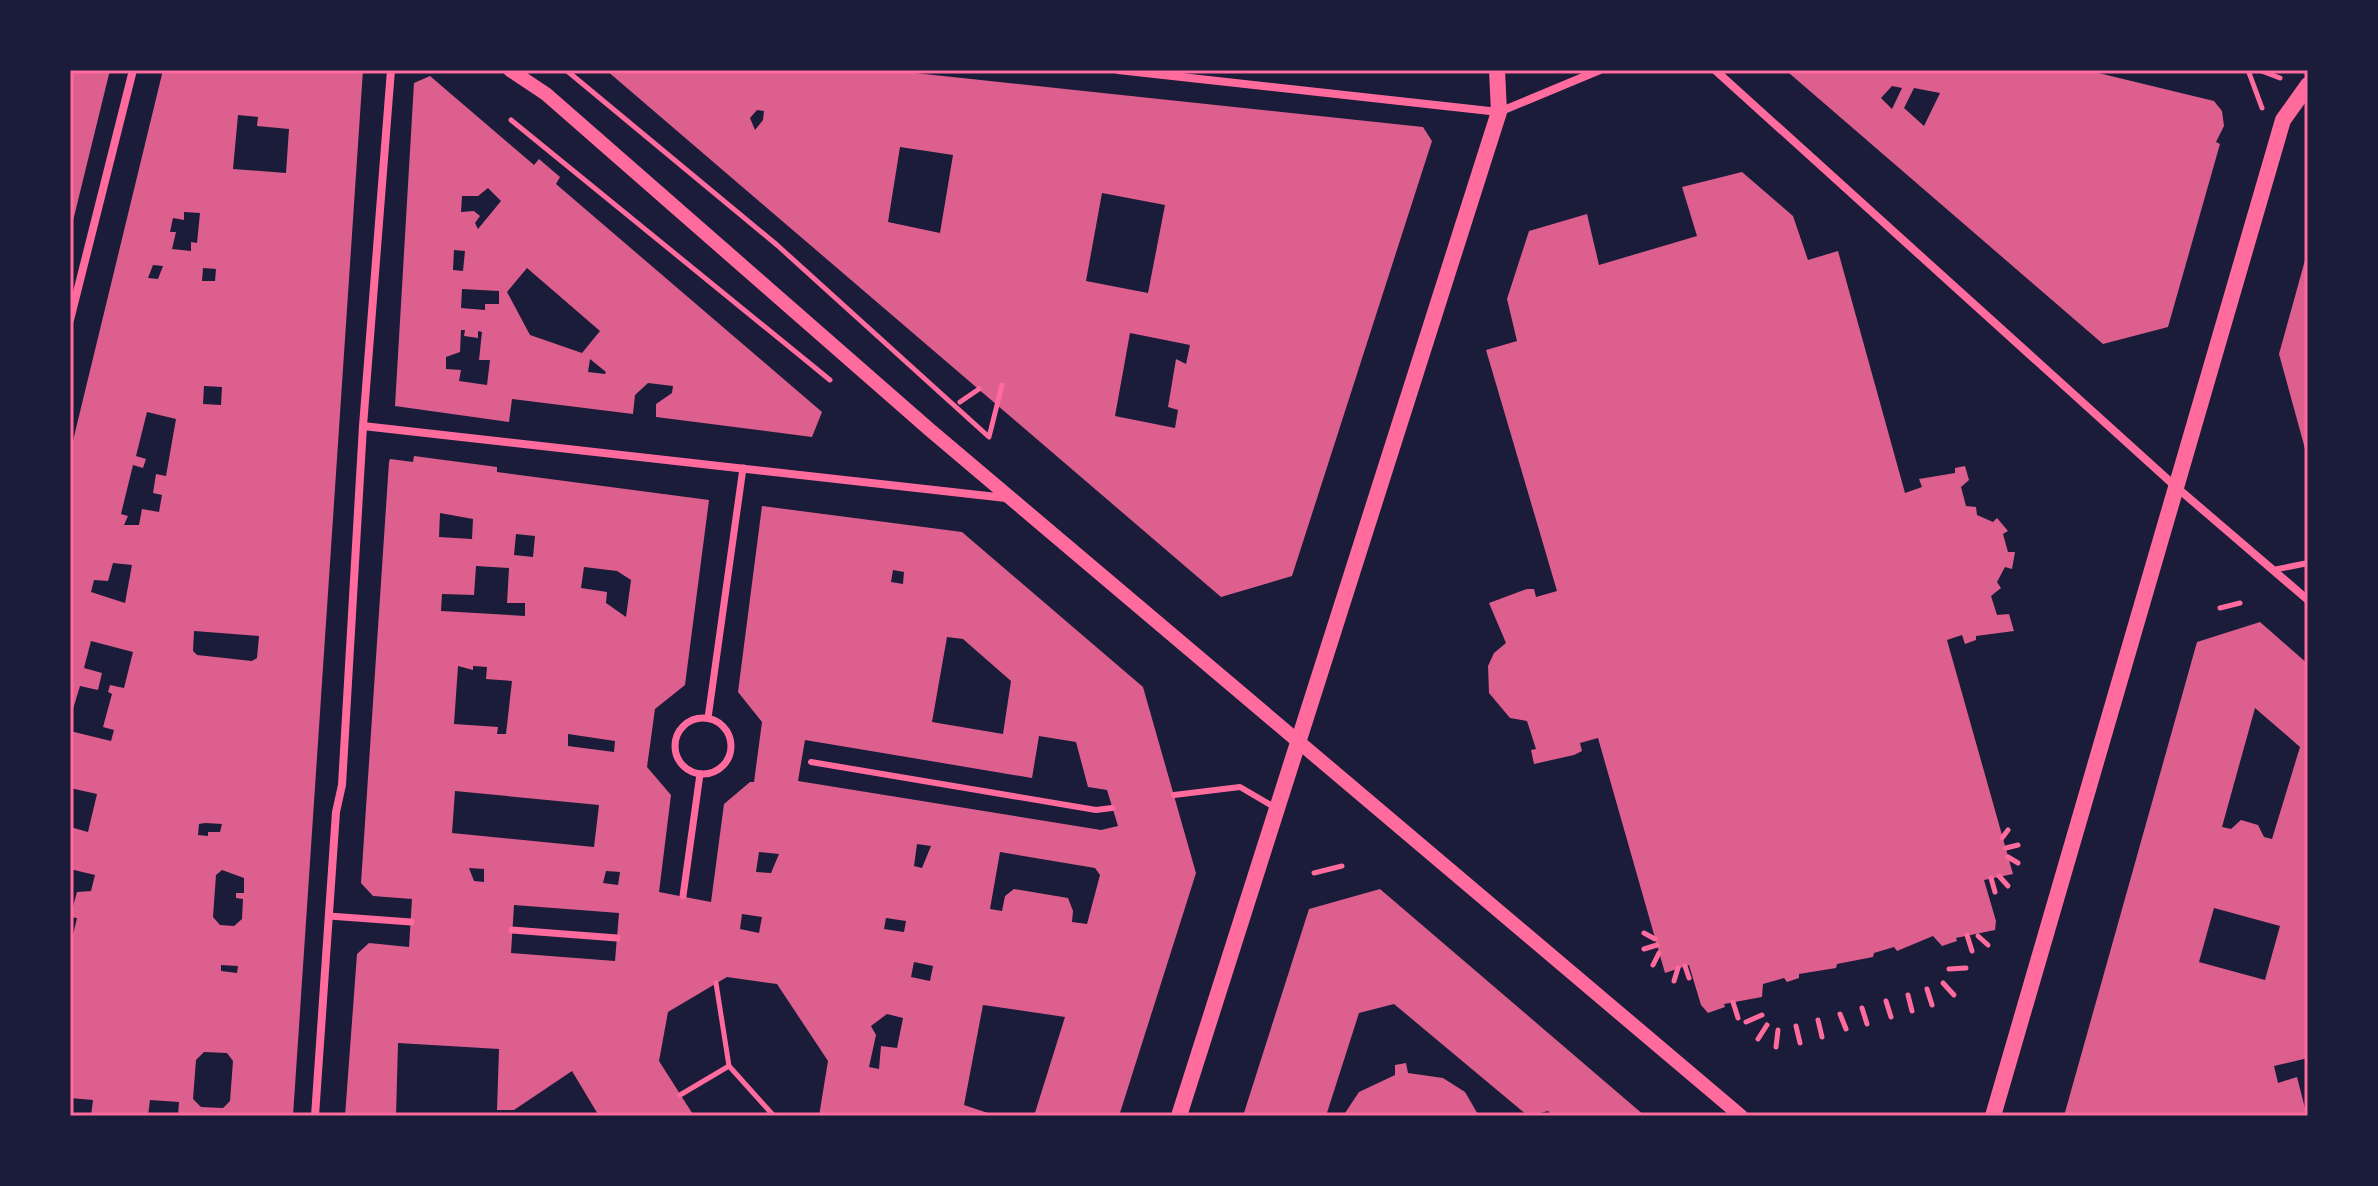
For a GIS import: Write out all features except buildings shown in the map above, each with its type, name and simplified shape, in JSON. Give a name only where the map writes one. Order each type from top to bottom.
[{"type":"main road","points":[[1179,1116],[1499,112],[1497,70]]},
{"type":"main road","points":[[1993,1116],[2283,120],[2308,85]]},
{"type":"street","points":[[70,320],[133,70]]},
{"type":"street","points":[[315,1116],[336,812],[342,785],[363,426],[391,70]]},
{"type":"street","points":[[510,70],[546,94],[930,430],[1016,499],[1298,743],[1741,1116]]},
{"type":"street","points":[[1118,70],[1499,112],[1600,70]]},
{"type":"street","points":[[1715,70],[2175,486],[2308,600]]},
{"type":"street","points":[[363,426],[1016,499]]},
{"type":"street","points":[[708,718],[743,468]]},
{"type":"street","points":[[708,718],[724,726],[729,734],[730,754],[719,769],[700,774],[678,760],[675,742],[682,726],[689,721],[708,718]]},
{"type":"street","points":[[683,896],[700,774]]},
{"type":"street","points":[[329,916],[411,922]]},
{"type":"street","points":[[512,930],[617,938]]},
{"type":"lane","points":[[2273,570],[2308,563]]},
{"type":"lane","points":[[811,762],[1096,810],[1112,808]]},
{"type":"lane","points":[[1174,795],[1240,787],[1277,809]]},
{"type":"path","points":[[566,70],[777,245],[989,437]]},
{"type":"path","points":[[2248,70],[2264,112],[2283,120]]},
{"type":"path","points":[[511,120],[833,382]]},
{"type":"path","points":[[981,448],[989,437],[1002,385]]},
{"type":"path","points":[[960,402],[979,389]]},
{"type":"path","points":[[2220,608],[2240,603]]},
{"type":"path","points":[[2002,838],[2008,830]]},
{"type":"path","points":[[2006,848],[2018,845]]},
{"type":"path","points":[[2008,857],[2018,863]]},
{"type":"path","points":[[1314,873],[1342,866]]},
{"type":"path","points":[[1999,876],[2008,886]]},
{"type":"path","points":[[1991,878],[1995,892]]},
{"type":"path","points":[[1644,933],[1656,942],[1644,949]]},
{"type":"path","points":[[1967,935],[1972,951]]},
{"type":"path","points":[[1978,936],[1988,945]]},
{"type":"path","points":[[1653,965],[1659,953]]},
{"type":"path","points":[[1685,966],[1689,978]]},
{"type":"path","points":[[1674,981],[1678,968]]},
{"type":"path","points":[[1949,969],[1966,968]]},
{"type":"path","points":[[716,983],[729,1066],[774,1116]]},
{"type":"path","points":[[1943,983],[1954,995]]},
{"type":"path","points":[[1927,989],[1932,1005]]},
{"type":"path","points":[[1908,995],[1912,1011]]},
{"type":"path","points":[[1886,1001],[1891,1017]]},
{"type":"path","points":[[1733,1002],[1738,1018]]},
{"type":"path","points":[[1862,1008],[1867,1024]]},
{"type":"path","points":[[1840,1014],[1846,1029]]},
{"type":"path","points":[[1746,1022],[1762,1015]]},
{"type":"path","points":[[1818,1020],[1822,1037]]},
{"type":"path","points":[[1758,1039],[1767,1025]]},
{"type":"path","points":[[1796,1026],[1800,1043]]},
{"type":"path","points":[[1776,1047],[1778,1030]]},
{"type":"path","points":[[680,1095],[729,1066]]}]
